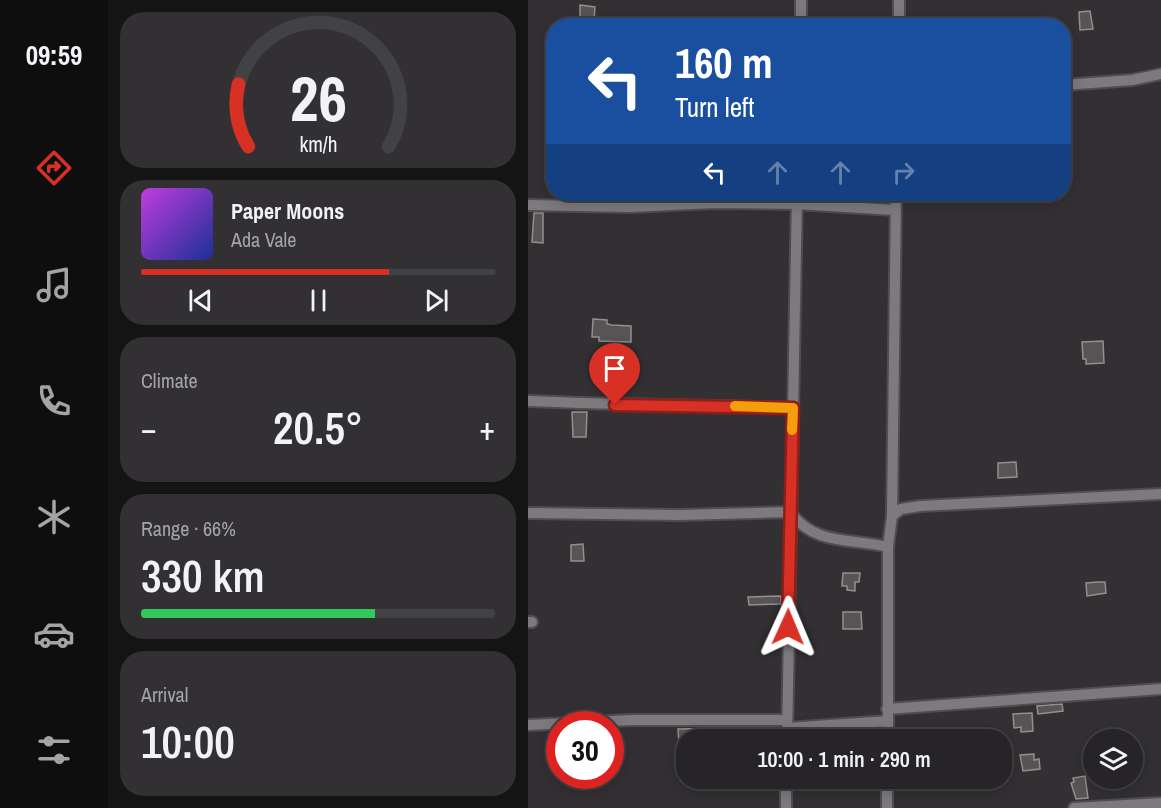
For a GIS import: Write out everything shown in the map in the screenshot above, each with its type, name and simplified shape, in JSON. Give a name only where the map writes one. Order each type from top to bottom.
[{"type":"street","points":[[801,0],[801,18]]},
{"type":"street","points":[[898,18],[899,0]]},
{"type":"street","points":[[1071,84],[1132,80],[1161,74]]},
{"type":"street","points":[[528,205],[630,207],[756,201]]},
{"type":"street","points":[[787,729],[797,201]]},
{"type":"street","points":[[815,201],[896,210]]},
{"type":"street","points":[[888,729],[888,548],[892,516],[896,201]]},
{"type":"street","points":[[528,401],[657,407],[793,408]]},
{"type":"street","points":[[892,516],[901,509],[920,506],[1161,494]]},
{"type":"street","points":[[528,513],[680,515],[790,512]]},
{"type":"street","points":[[790,512],[800,525],[820,536],[888,548]]},
{"type":"street","points":[[528,725],[632,720],[787,729],[888,715],[1161,688]]},
{"type":"street","points":[[786,789],[786,808]]},
{"type":"street","points":[[887,789],[888,808]]},
{"type":"street","points":[[1074,808],[1161,802]]},
{"type":"building","points":[[580,5],[595,7],[594,18],[580,18]]},
{"type":"building","points":[[1090,11],[1093,29],[1080,30],[1079,12]]},
{"type":"building","points":[[534,213],[543,213],[543,243],[532,242]]},
{"type":"building","points":[[593,319],[607,320],[607,324],[612,325],[631,326],[631,342],[599,341],[599,337],[592,337]]},
{"type":"building","points":[[1103,341],[1104,363],[1086,364],[1086,359],[1083,359],[1082,342]]},
{"type":"building","points":[[572,412],[587,412],[586,437],[573,437]]},
{"type":"building","points":[[1016,462],[1017,477],[998,478],[998,463]]},
{"type":"building","points":[[583,544],[584,561],[571,561],[571,545]]},
{"type":"building","points":[[843,573],[860,573],[859,582],[855,582],[855,591],[847,590],[847,586],[842,586]]},
{"type":"building","points":[[1105,582],[1106,593],[1087,596],[1086,583]]},
{"type":"building","points":[[781,596],[781,604],[749,605],[748,597]]},
{"type":"building","points":[[843,612],[861,612],[862,629],[843,629]]},
{"type":"building","points":[[1062,704],[1063,711],[1038,714],[1037,706]]},
{"type":"building","points":[[1032,713],[1033,731],[1021,732],[1021,727],[1014,728],[1013,714]]},
{"type":"building","points":[[729,728],[729,729],[678,729]]},
{"type":"building","points":[[1034,754],[1034,760],[1039,759],[1040,769],[1023,771],[1020,755]]},
{"type":"building","points":[[1083,776],[1083,789],[1087,789],[1088,798],[1076,799],[1071,783],[1074,782],[1073,778]]},
{"type":"slow traffic","points":[[735,406],[793,408],[792,430]]},
{"type":"route","points":[[615,405],[793,408],[788,627]]}]
